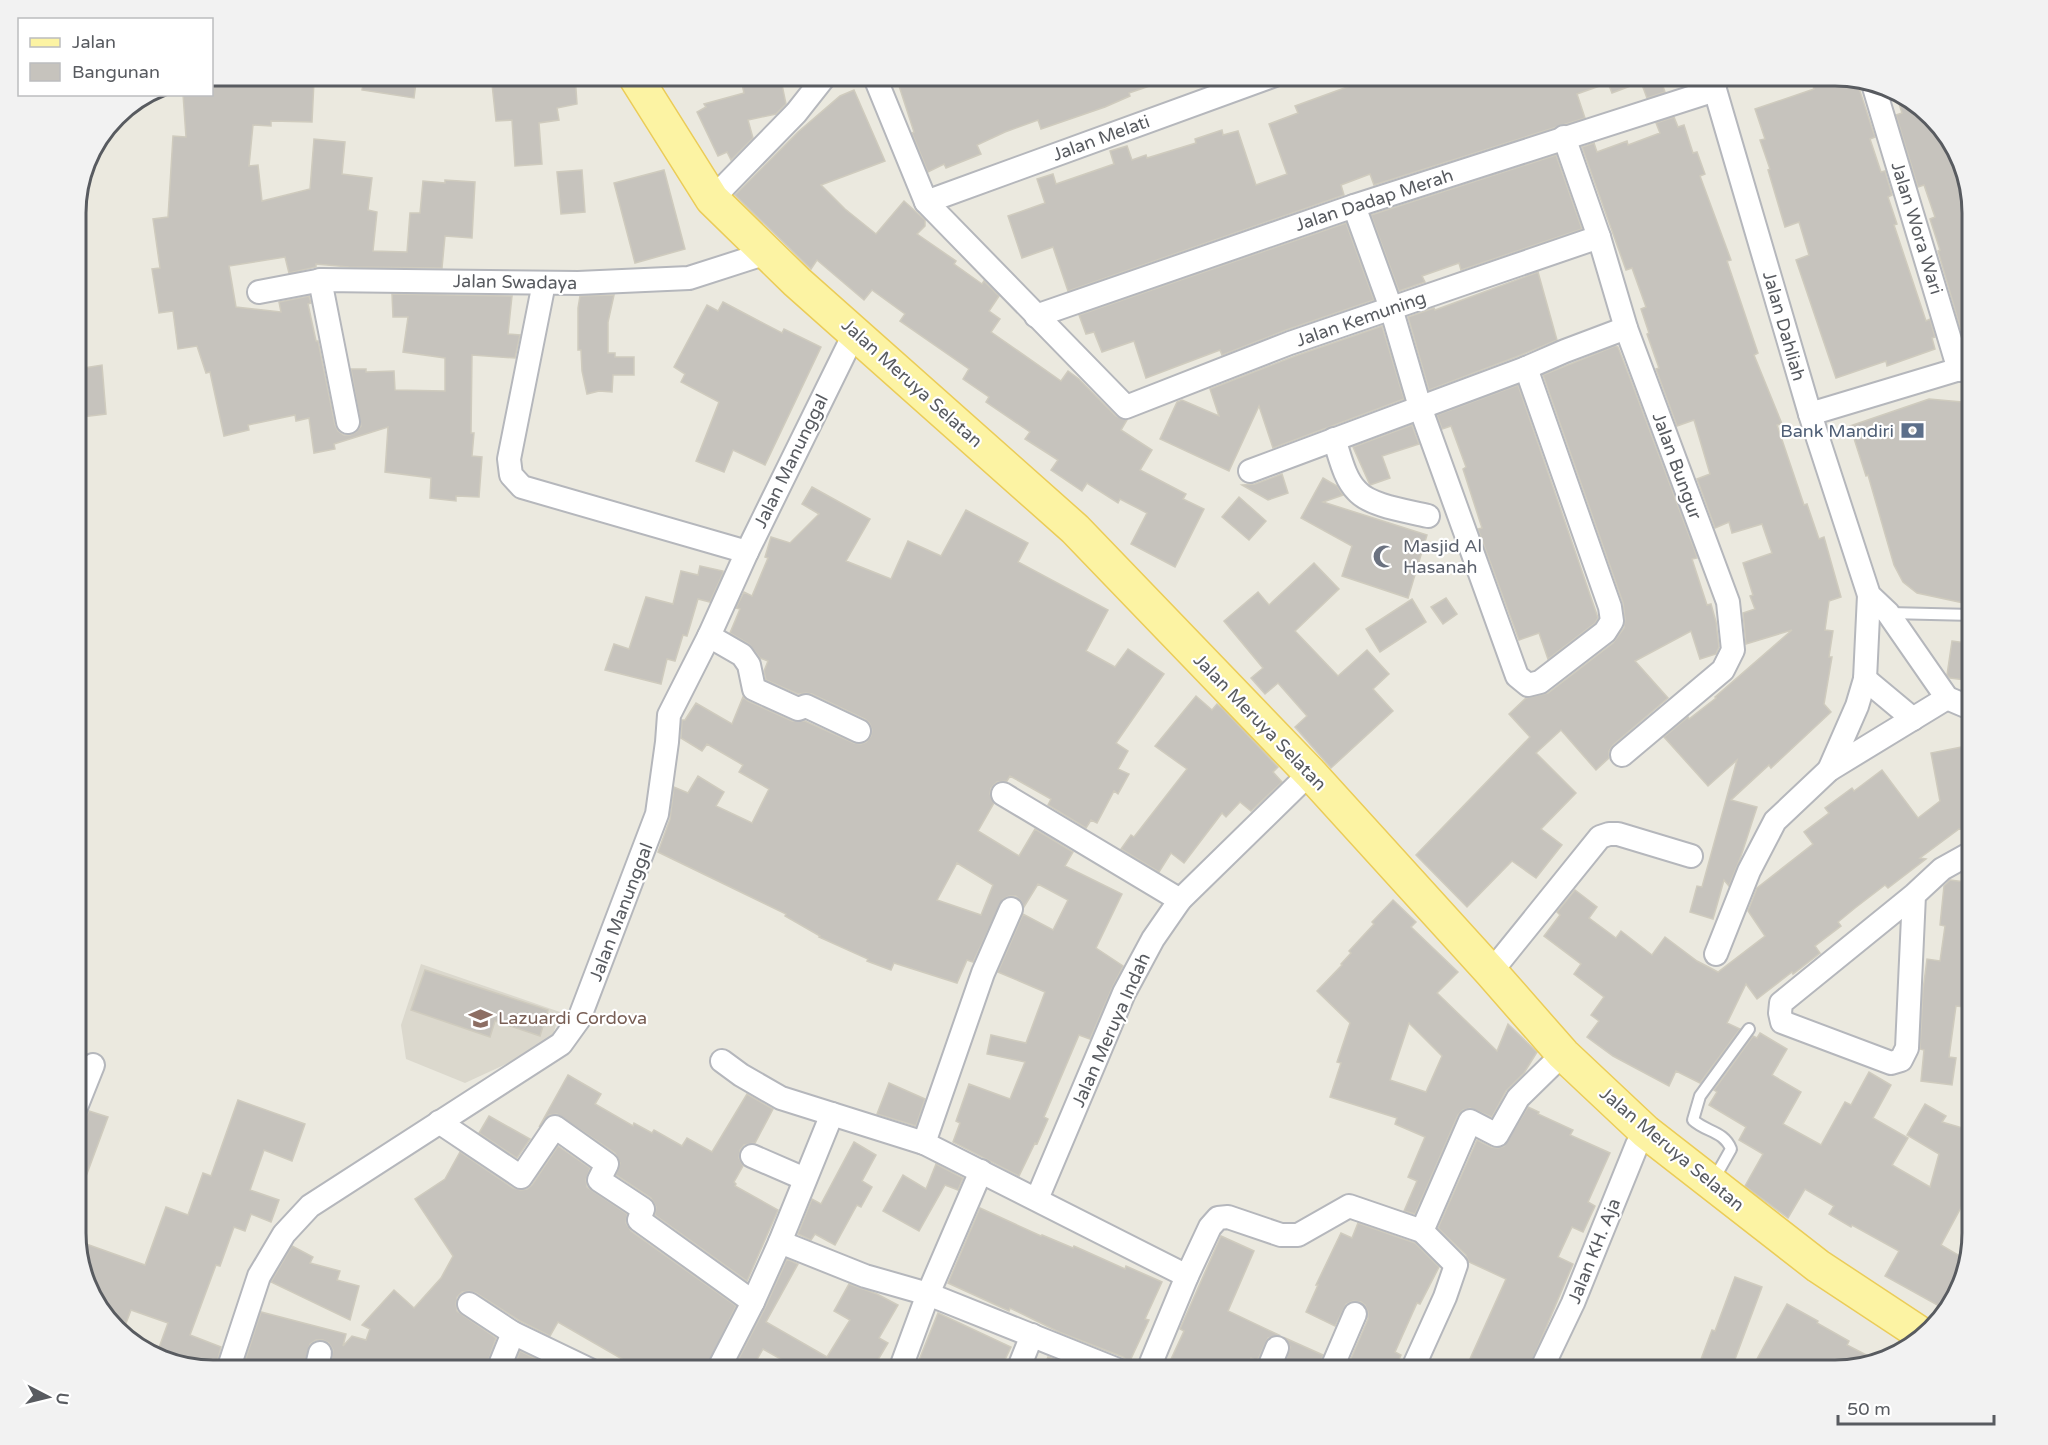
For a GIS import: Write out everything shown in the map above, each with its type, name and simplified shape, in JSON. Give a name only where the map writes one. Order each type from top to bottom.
[{"type":"main road","name":"Jalan Meruya Selatan","points":[[641,86],[712,199],[767,253],[1075,528],[1310,773],[1563,1054],[1646,1131],[1712,1184],[1818,1266],[1916,1331]]},
{"type":"street","points":[[712,199],[796,113],[817,86]]},
{"type":"street","points":[[879,86],[926,202],[1036,316]]},
{"type":"street","name":"Jalan Melati","points":[[926,202],[1245,86]]},
{"type":"street","name":"Jalan Dadap Merah","points":[[1036,316],[1354,206],[1564,137],[1702,86]]},
{"type":"street","name":"Jalan Dahliah","points":[[1714,86],[1810,414],[1869,595]]},
{"type":"street","name":"Jalan Wora Wari","points":[[1876,92],[1962,355]]},
{"type":"street","name":"Jalan Bungur","points":[[1564,137],[1599,237],[1626,328],[1728,602],[1733,650],[1723,670],[1622,755]]},
{"type":"street","points":[[1354,206],[1391,308],[1420,407],[1517,676],[1528,685],[1540,682],[1605,632],[1612,621],[1610,607],[1526,368]]},
{"type":"street","name":"Jalan Kemuning","points":[[1036,316],[1126,407],[1280,347],[1599,237]]},
{"type":"street","name":"Jalan Swadaya","points":[[259,292],[320,280],[544,283],[689,278],[767,253]]},
{"type":"street","points":[[320,280],[348,422]]},
{"type":"street","points":[[544,283],[509,459],[511,475],[522,487],[747,552]]},
{"type":"street","points":[[1250,471],[1526,368],[1626,328]]},
{"type":"street","name":"Jalan Manunggal","points":[[231,1360],[260,1276],[284,1233],[310,1206],[561,1044],[579,1019],[657,814],[669,715],[855,332]]},
{"type":"street","points":[[1810,414],[1962,368]]},
{"type":"street","points":[[1334,439],[1350,482],[1357,493],[1375,502],[1428,516]]},
{"type":"street","points":[[1869,595],[1888,613],[1947,698],[1962,704]]},
{"type":"street","points":[[1829,770],[1857,706],[1865,679],[1869,595]]},
{"type":"street","points":[[709,636],[742,655],[749,664],[754,689],[798,709],[806,706],[859,731]]},
{"type":"street","points":[[1865,679],[1913,719]]},
{"type":"street","points":[[1716,954],[1749,871],[1775,821],[1829,770],[1947,698]]},
{"type":"street","name":"Jalan Meruya Indah","points":[[1037,1199],[1124,993],[1153,939],[1180,900],[1310,773]]},
{"type":"street","points":[[1003,794],[1180,900]]},
{"type":"street","points":[[1491,972],[1600,837],[1618,834],[1691,856]]},
{"type":"street","points":[[1914,895],[1907,1048],[1901,1060],[1891,1063],[1782,1022],[1781,1003],[1914,895],[1942,869],[1962,857]]},
{"type":"street","points":[[924,1143],[983,974],[1011,909]]},
{"type":"street","points":[[1422,1231],[1470,1121],[1497,1135],[1518,1098],[1563,1054]]},
{"type":"street","points":[[722,1061],[741,1076],[781,1098],[924,1143],[1187,1276]]},
{"type":"street","points":[[86,1082],[93,1065]]},
{"type":"street","points":[[723,1360],[780,1242],[832,1114]]},
{"type":"street","points":[[439,1122],[521,1177],[555,1127],[607,1164],[599,1179],[644,1209],[639,1220],[753,1302]]},
{"type":"street","name":"Jalan KH. Aja","points":[[1546,1360],[1573,1303],[1637,1145],[1646,1131]]},
{"type":"street","points":[[752,1156],[805,1179]]},
{"type":"street","points":[[904,1360],[928,1294],[981,1171]]},
{"type":"street","points":[[1152,1360],[1187,1276],[1210,1227],[1218,1218],[1228,1216],[1281,1235],[1298,1235],[1349,1206],[1422,1231],[1456,1265],[1445,1297],[1417,1360]]},
{"type":"street","points":[[780,1242],[864,1276],[928,1294],[1093,1360]]},
{"type":"street","points":[[469,1304],[513,1332],[570,1360]]},
{"type":"street","points":[[1335,1360],[1356,1314]]},
{"type":"street","points":[[502,1360],[513,1332]]},
{"type":"street","points":[[1022,1360],[1032,1335]]},
{"type":"street","points":[[1272,1360],[1277,1348]]},
{"type":"lane","points":[[1888,613],[1962,615]]},
{"type":"lane","points":[[1712,1184],[1731,1149],[1727,1140],[1720,1134],[1700,1127],[1693,1120],[1696,1107],[1700,1096],[1749,1029]]},
{"type":"shaded area","name":"Lazuardi Cordova","points":[[421,964],[560,1012],[550,1044],[465,1083],[406,1059],[401,1025]]},
{"type":"building","points":[[213,86],[314,86],[312,122],[271,121],[271,126],[253,125],[249,166],[258,165],[262,201],[310,189],[314,139],[345,142],[342,174],[372,178],[368,210],[377,212],[373,251],[407,252],[410,213],[420,213],[423,181],[475,182],[472,238],[445,236],[442,268],[349,267],[316,264],[316,267],[289,273],[285,257],[229,266],[236,307],[281,312],[279,302],[309,296],[311,303],[308,304],[335,425],[344,435],[356,432],[361,426],[351,369],[366,369],[366,372],[394,371],[395,390],[445,391],[445,358],[403,352],[408,317],[393,317],[392,294],[512,296],[508,334],[520,335],[515,358],[472,355],[471,433],[474,433],[472,456],[482,457],[479,497],[456,496],[456,501],[430,498],[431,478],[385,472],[388,427],[334,444],[335,449],[314,453],[309,418],[296,421],[295,415],[248,425],[249,430],[224,436],[210,372],[206,373],[197,346],[178,349],[173,311],[159,313],[152,269],[160,268],[153,219],[168,217],[173,136],[186,137],[183,96],[213,96]]},
{"type":"building","points":[[363,86],[416,86],[414,98],[362,90]]},
{"type":"building","points":[[492,86],[576,86],[577,104],[557,108],[559,120],[539,123],[542,164],[515,166],[512,120],[496,121]]},
{"type":"building","points":[[742,86],[782,86],[786,104],[776,114],[748,120],[753,138],[731,160],[727,152],[718,156],[697,112],[706,107],[704,104],[744,93]]},
{"type":"building","points":[[899,86],[1150,86],[1129,93],[1130,96],[1105,107],[1041,129],[1038,120],[1005,132],[977,145],[981,154],[946,168],[944,164],[928,172],[912,133],[914,132]]},
{"type":"building","points":[[1350,86],[1600,86],[1577,94],[1585,118],[1374,185],[1370,174],[1341,185],[1344,195],[1068,291],[1053,247],[1022,258],[1008,216],[1045,203],[1037,179],[1053,174],[1056,184],[1114,164],[1110,151],[1127,146],[1132,160],[1146,155],[1147,158],[1196,143],[1195,139],[1222,130],[1223,135],[1238,131],[1256,185],[1287,174],[1269,124],[1298,113],[1295,106]]},
{"type":"building","points":[[1609,86],[1630,86],[1612,93]]},
{"type":"building","points":[[1642,86],[1663,86],[1665,92],[1647,98]]},
{"type":"building","points":[[1813,86],[1859,88],[1875,137],[1870,139],[1881,172],[1885,171],[1892,195],[1888,197],[1897,224],[1894,225],[1926,321],[1930,319],[1935,337],[1932,338],[1935,349],[1887,366],[1886,361],[1836,378],[1796,260],[1809,255],[1799,222],[1785,227],[1760,140],[1765,139],[1755,109],[1814,89]]},
{"type":"building","points":[[854,90],[885,161],[821,185],[845,209],[876,234],[904,201],[925,220],[925,226],[917,234],[956,261],[954,264],[982,284],[984,281],[999,296],[989,311],[1000,319],[991,332],[1061,381],[1068,371],[1116,416],[1127,420],[1121,430],[1152,450],[1140,470],[1186,494],[1183,499],[1204,509],[1175,567],[1131,544],[1147,513],[1120,499],[1118,503],[1087,483],[1082,491],[1051,470],[1058,460],[1025,439],[1030,432],[986,402],[989,397],[963,379],[969,369],[900,321],[905,314],[872,290],[864,300],[817,260],[811,269],[735,195],[798,132],[840,96]]},
{"type":"building","points":[[1899,103],[1919,117],[1931,129],[1953,164],[1958,180],[1962,213],[1962,332],[1930,219],[1935,217],[1924,185],[1918,187],[1896,115],[1902,113]]},
{"type":"building","points":[[1674,117],[1678,127],[1684,125],[1693,153],[1697,152],[1705,174],[1700,176],[1731,260],[1727,261],[1758,353],[1754,355],[1782,424],[1777,425],[1804,505],[1807,504],[1819,539],[1824,537],[1841,597],[1829,601],[1825,630],[1833,631],[1829,657],[1832,657],[1824,704],[1831,712],[1771,768],[1769,765],[1731,800],[1757,807],[1729,886],[1724,880],[1713,919],[1690,912],[1697,886],[1702,887],[1737,760],[1708,786],[1664,737],[1716,698],[1792,630],[1746,644],[1743,613],[1755,609],[1743,563],[1772,553],[1762,524],[1732,533],[1729,522],[1715,528],[1697,479],[1710,474],[1694,420],[1677,426],[1656,369],[1659,368],[1641,309],[1646,307],[1632,268],[1626,270],[1582,147],[1594,143],[1597,152],[1627,141],[1628,145],[1660,133],[1656,123]]},
{"type":"building","points":[[1556,155],[1582,229],[1461,270],[1459,263],[1422,276],[1425,282],[1399,291],[1371,215]]},
{"type":"building","points":[[582,170],[585,212],[561,214],[557,172]]},
{"type":"building","points":[[664,170],[685,249],[635,263],[614,183]]},
{"type":"building","points":[[1346,223],[1374,300],[1222,355],[1220,350],[1146,378],[1134,341],[1102,352],[1094,332],[1086,334],[1079,315]]},
{"type":"building","points":[[1538,272],[1557,340],[1429,390],[1408,317],[1434,308],[1435,310]]},
{"type":"building","points":[[614,295],[608,322],[608,353],[615,353],[615,357],[634,357],[634,375],[613,375],[612,392],[599,391],[587,394],[582,371],[581,350],[578,350],[580,296]]},
{"type":"building","points":[[723,302],[782,333],[784,329],[821,347],[765,465],[733,450],[724,472],[696,461],[719,402],[681,382],[685,374],[674,367],[707,305],[718,311]]},
{"type":"building","points":[[1382,326],[1404,399],[1273,448],[1259,406],[1229,471],[1160,439],[1177,402],[1182,400],[1219,416],[1210,389]]},
{"type":"building","points":[[1615,346],[1618,347],[1696,554],[1697,558],[1692,559],[1707,605],[1711,604],[1719,647],[1716,654],[1700,659],[1691,631],[1635,661],[1668,698],[1613,745],[1609,751],[1609,758],[1596,770],[1561,730],[1536,753],[1576,793],[1541,829],[1562,845],[1536,878],[1512,861],[1467,907],[1416,855],[1530,737],[1509,714],[1526,698],[1548,693],[1613,643],[1624,628],[1623,603],[1543,375]]},
{"type":"building","points":[[102,365],[106,414],[86,416],[86,368]]},
{"type":"building","points":[[1518,385],[1598,618],[1595,623],[1548,659],[1539,633],[1519,640],[1478,529],[1482,528],[1463,469],[1466,467],[1451,426],[1442,429],[1437,415]]},
{"type":"building","points":[[1929,399],[1962,402],[1962,603],[1917,593],[1903,582],[1894,565],[1868,475],[1866,476],[1850,426]]},
{"type":"building","points":[[1412,425],[1419,444],[1382,456],[1390,478],[1370,485],[1353,447]]},
{"type":"building","points":[[1282,474],[1288,493],[1268,500],[1242,485],[1255,484]]},
{"type":"building","name":"Masjid Al Hasanah","points":[[1323,478],[1337,486],[1343,495],[1323,502],[1427,535],[1408,598],[1342,576],[1352,546],[1301,518]]},
{"type":"building","points":[[812,487],[870,519],[846,561],[891,579],[908,541],[941,556],[966,510],[1028,543],[1018,562],[1108,610],[1086,651],[1115,667],[1128,649],[1164,674],[1116,743],[1128,751],[1118,769],[1129,774],[1118,794],[1114,791],[1097,823],[1091,820],[1086,828],[1048,805],[1051,799],[1010,776],[1007,781],[997,782],[991,788],[990,794],[994,803],[978,831],[1019,856],[1035,829],[1073,852],[1065,866],[1122,894],[1096,948],[1123,966],[1090,1039],[1079,1035],[1044,1117],[1048,1119],[1019,1176],[953,1142],[960,1123],[956,1121],[969,1084],[1010,1099],[1025,1062],[987,1054],[991,1035],[1026,1043],[1045,992],[998,972],[1023,914],[1053,930],[1068,900],[1038,884],[1024,907],[1016,896],[1003,899],[973,962],[967,960],[957,983],[894,963],[891,970],[867,961],[868,959],[819,937],[785,916],[786,914],[658,852],[670,819],[674,787],[688,793],[698,776],[724,792],[716,806],[752,823],[769,789],[739,772],[743,765],[707,744],[702,751],[681,738],[682,720],[685,720],[696,703],[732,724],[743,697],[792,721],[805,721],[854,743],[866,742],[871,736],[870,724],[865,719],[812,694],[798,694],[766,680],[764,671],[768,661],[760,658],[749,644],[730,633],[740,609],[736,608],[744,592],[752,596],[768,558],[765,557],[771,537],[790,543],[819,514],[802,504]],"holes":[[[957,863],[993,885],[981,915],[937,900]]]},
{"type":"building","points":[[1239,497],[1266,521],[1249,540],[1222,517]]},
{"type":"building","points":[[1314,563],[1339,589],[1295,631],[1338,676],[1367,650],[1389,674],[1373,689],[1393,711],[1331,768],[1295,727],[1307,716],[1278,683],[1265,694],[1251,678],[1263,668],[1224,621],[1258,592],[1269,605]]},
{"type":"building","points":[[700,566],[723,571],[723,573],[710,602],[698,599],[687,636],[683,635],[675,661],[667,659],[661,684],[605,670],[614,644],[629,649],[646,597],[673,604],[681,571],[698,575]]},
{"type":"building","points":[[1446,598],[1457,614],[1443,624],[1431,607]]},
{"type":"building","points":[[1412,599],[1426,622],[1380,652],[1366,629]]},
{"type":"building","points":[[1952,641],[1962,642],[1962,680],[1950,678],[1947,675]]},
{"type":"building","points":[[1196,696],[1212,710],[1217,704],[1223,709],[1278,767],[1273,772],[1282,782],[1251,811],[1240,802],[1226,817],[1222,813],[1184,863],[1171,853],[1159,872],[1121,849],[1131,835],[1134,837],[1187,769],[1155,746]]},
{"type":"building","points":[[1962,747],[1962,829],[1959,829],[1920,858],[1926,859],[1888,888],[1885,885],[1838,922],[1841,926],[1815,946],[1820,953],[1793,974],[1792,972],[1757,999],[1746,984],[1727,1023],[1740,1029],[1700,1083],[1676,1071],[1669,1086],[1613,1056],[1587,1037],[1599,1021],[1591,1015],[1604,997],[1574,974],[1581,964],[1544,936],[1560,915],[1557,912],[1575,890],[1597,907],[1589,918],[1616,938],[1621,931],[1652,955],[1665,937],[1697,961],[1718,972],[1765,936],[1748,911],[1757,888],[1813,844],[1804,832],[1829,813],[1825,808],[1852,788],[1854,791],[1882,770],[1918,818],[1940,801],[1931,753]]},
{"type":"building","points":[[1950,880],[1962,882],[1962,1007],[1956,1006],[1949,1057],[1956,1058],[1952,1085],[1921,1081],[1924,1050],[1920,1049],[1923,990],[1927,959],[1940,961],[1945,926],[1940,925],[1944,886]]},
{"type":"building","points":[[1393,900],[1416,922],[1411,927],[1458,972],[1437,993],[1497,1051],[1508,1024],[1537,1052],[1524,1073],[1506,1091],[1492,1117],[1470,1108],[1458,1115],[1415,1214],[1404,1211],[1417,1181],[1408,1177],[1425,1137],[1395,1124],[1397,1118],[1330,1097],[1341,1063],[1337,1062],[1350,1023],[1317,991],[1342,965],[1351,953],[1349,951],[1374,924],[1372,922]],"holes":[[[1409,1023],[1442,1056],[1426,1092],[1390,1080]]]},
{"type":"building","points":[[425,970],[548,1010],[540,1036],[495,1021],[490,1037],[411,1010]]},
{"type":"building","points":[[1760,1033],[1787,1049],[1772,1075],[1801,1092],[1783,1124],[1821,1145],[1845,1102],[1851,1105],[1869,1072],[1891,1085],[1873,1118],[1908,1138],[1892,1165],[1930,1187],[1939,1154],[1907,1135],[1925,1104],[1946,1116],[1942,1122],[1962,1128],[1962,1206],[1941,1245],[1960,1256],[1953,1281],[1939,1306],[1885,1276],[1899,1251],[1829,1214],[1834,1206],[1805,1189],[1788,1218],[1745,1186],[1763,1154],[1739,1140],[1746,1127],[1709,1105],[1717,1092],[1714,1090],[1753,1036],[1757,1038]]},
{"type":"building","points":[[568,1075],[601,1094],[595,1104],[633,1126],[634,1123],[652,1133],[654,1130],[682,1146],[687,1138],[712,1152],[747,1094],[773,1109],[755,1143],[744,1145],[740,1150],[739,1158],[743,1166],[734,1182],[735,1186],[778,1210],[747,1281],[655,1215],[656,1207],[651,1198],[616,1175],[620,1163],[615,1153],[557,1114],[549,1115],[539,1127]]},
{"type":"building","points":[[889,1083],[925,1099],[916,1126],[877,1114]]},
{"type":"building","points":[[238,1100],[305,1124],[292,1161],[264,1150],[250,1190],[279,1200],[271,1222],[251,1214],[245,1231],[234,1227],[220,1266],[216,1265],[190,1335],[221,1347],[218,1360],[188,1357],[159,1347],[168,1323],[131,1310],[126,1325],[107,1303],[95,1281],[86,1244],[145,1265],[166,1207],[188,1215],[203,1173],[211,1176]]},
{"type":"building","points":[[1528,1107],[1573,1130],[1570,1135],[1610,1153],[1588,1202],[1595,1206],[1583,1232],[1572,1227],[1558,1257],[1573,1264],[1532,1360],[1470,1360],[1506,1279],[1469,1262],[1466,1255],[1438,1228],[1477,1140],[1491,1147],[1504,1146]]},
{"type":"building","points":[[89,1111],[108,1117],[86,1176],[86,1116]]},
{"type":"building","points":[[489,1116],[530,1139],[517,1158],[479,1133]]},
{"type":"building","points":[[854,1142],[876,1155],[862,1181],[872,1187],[861,1207],[857,1205],[835,1245],[815,1234],[811,1240],[798,1234],[812,1199],[821,1204]]},
{"type":"building","points":[[558,1146],[590,1168],[586,1180],[587,1187],[627,1214],[626,1223],[631,1231],[736,1306],[710,1360],[624,1360],[558,1322],[550,1336],[469,1291],[462,1292],[457,1297],[457,1311],[496,1338],[488,1360],[332,1360],[333,1350],[329,1343],[316,1340],[310,1344],[306,1360],[245,1360],[261,1312],[346,1334],[343,1346],[352,1336],[366,1340],[370,1329],[362,1325],[394,1290],[414,1308],[441,1278],[453,1256],[415,1199],[445,1179],[460,1152],[513,1188],[521,1190],[532,1185]]},
{"type":"building","points":[[936,1164],[963,1178],[958,1190],[945,1185],[919,1231],[883,1211],[903,1175],[926,1189]]},
{"type":"building","points":[[980,1208],[1041,1236],[1073,1248],[1074,1246],[1125,1269],[1126,1266],[1162,1282],[1145,1319],[1149,1320],[1130,1360],[1059,1332],[1010,1308],[1009,1311],[948,1283]]},
{"type":"building","points":[[1358,1223],[1415,1243],[1439,1267],[1420,1304],[1417,1303],[1395,1352],[1401,1355],[1399,1360],[1350,1360],[1368,1319],[1368,1312],[1361,1302],[1353,1301],[1346,1304],[1335,1326],[1306,1312],[1341,1233],[1352,1238]]},
{"type":"building","points":[[1221,1236],[1254,1251],[1228,1311],[1279,1335],[1268,1338],[1257,1360],[1251,1358],[1250,1360],[1171,1360],[1184,1331],[1180,1329]]},
{"type":"building","points":[[292,1246],[313,1257],[310,1263],[340,1271],[337,1280],[359,1286],[350,1320],[271,1282]]},
{"type":"building","points":[[787,1259],[798,1264],[766,1322],[827,1357],[850,1320],[834,1311],[849,1284],[877,1294],[898,1305],[879,1338],[888,1343],[878,1360],[782,1360],[763,1349],[757,1360],[738,1360]]},
{"type":"building","points":[[1735,1277],[1762,1287],[1735,1360],[1701,1360],[1712,1330],[1715,1331]]},
{"type":"building","points":[[1787,1304],[1818,1321],[1817,1323],[1849,1341],[1847,1345],[1867,1355],[1835,1360],[1756,1360]]},
{"type":"building","points":[[938,1313],[1011,1347],[1005,1360],[919,1360]]},
{"type":"building","points":[[1285,1338],[1323,1355],[1321,1360],[1286,1360],[1290,1347]]},
{"type":"building","points":[[520,1351],[538,1360],[517,1360]]},
{"type":"place","name":"Bank Mandiri","points":[[1912,431]]},
{"type":"place","name":"Masjid Al Hasanah","points":[[1385,556]]},
{"type":"place","name":"Lazuardi Cordova","points":[[480,1018]]}]
